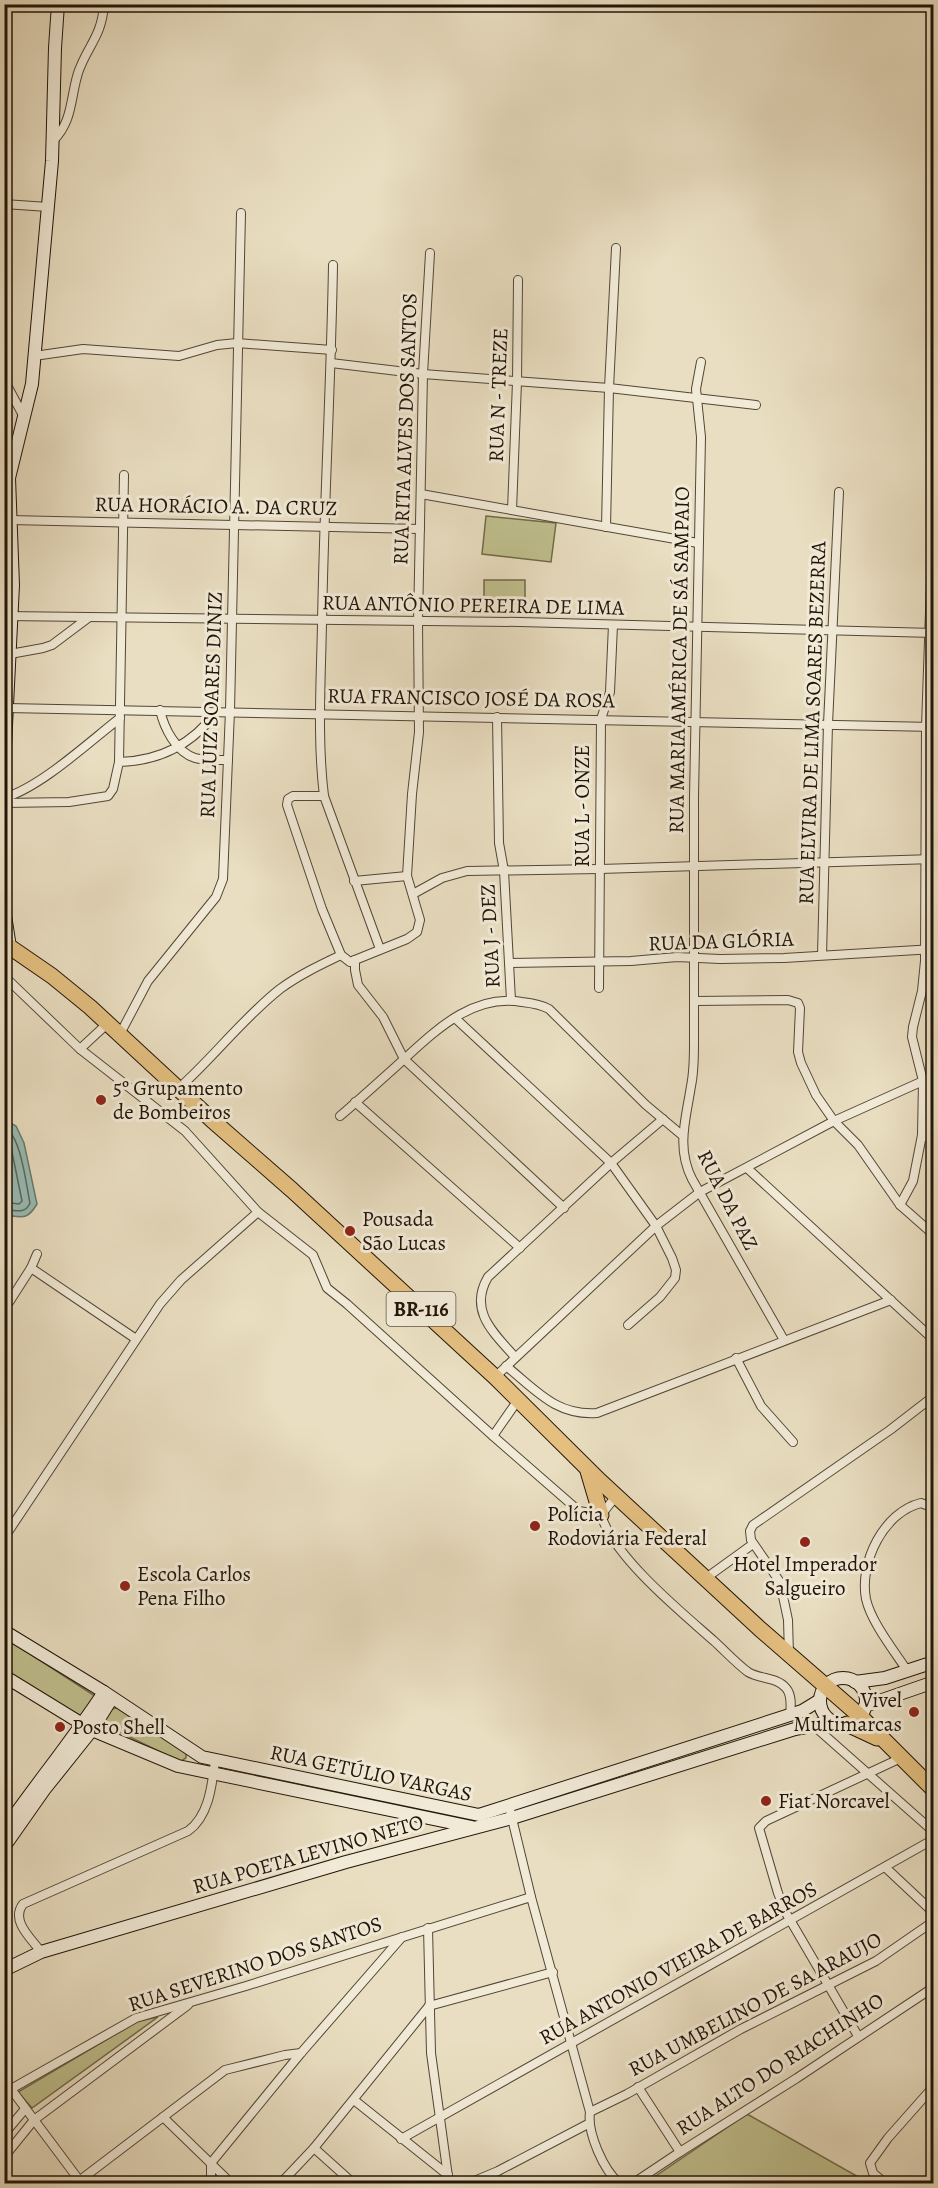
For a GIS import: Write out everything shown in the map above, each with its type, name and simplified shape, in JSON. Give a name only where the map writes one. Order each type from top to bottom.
[{"type":"highway","name":"BR-116","points":[[7,945],[52,976],[108,1023],[178,1089],[501,1372],[518,1400],[587,1468],[789,1655],[863,1711]]},
{"type":"highway","points":[[587,1468],[601,1515]]},
{"type":"highway","points":[[863,1711],[883,1740],[933,1790]]},
{"type":"highway","points":[[840,1723],[883,1740]]},
{"type":"main road","points":[[4,765],[6,691],[10,654],[8,616],[13,585],[9,529],[9,478],[32,384],[53,141],[58,4]]},
{"type":"main road","points":[[4,909],[7,945]]},
{"type":"main road","name":"RUA GETÚLIO VARGAS","points":[[4,1631],[108,1695],[214,1767]]},
{"type":"main road","points":[[933,1662],[885,1678],[855,1682],[838,1679],[827,1685],[820,1700],[823,1712],[840,1723],[933,1682]]},
{"type":"main road","name":"RUA GETÚLIO VARGAS","points":[[4,1676],[87,1727],[178,1766],[214,1767],[262,1776],[477,1828]]},
{"type":"main road","points":[[855,1682],[864,1692],[863,1711]]},
{"type":"main road","points":[[4,1830],[87,1727],[108,1695]]},
{"type":"main road","name":"RUA GETÚLIO VARGAS","points":[[289,1782],[479,1815],[511,1812],[802,1711],[820,1700]]},
{"type":"main road","name":"RUA POETA LEVINO NETO","points":[[4,1970],[41,1952],[346,1862],[477,1828],[511,1812],[795,1729],[840,1723]]},
{"type":"main road","points":[[5,1847],[40,1787]]},
{"type":"street","points":[[53,141],[66,125],[78,72],[101,29],[104,4]]},
{"type":"street","points":[[4,204],[48,207]]},
{"type":"street","name":"RUA LUIZ SOARES DINIZ","points":[[120,1034],[148,981],[219,890],[223,879],[230,711],[241,213]]},
{"type":"street","points":[[606,527],[609,388],[616,249]]},
{"type":"street","name":"RUA RITA ALVES DOS SANTOS","points":[[407,876],[412,794],[419,732],[418,622],[423,374],[430,253]]},
{"type":"street","points":[[333,265],[332,350],[324,526],[322,776],[324,796],[380,949]]},
{"type":"street","name":"RUA N - TREZE","points":[[512,510],[518,280]]},
{"type":"street","points":[[34,356],[83,349],[179,356],[217,345],[237,344],[332,350]]},
{"type":"street","name":"RUA MARIA AMÉRICA DE SÁ SAMPAIO","points":[[694,959],[696,628],[701,424],[696,399],[701,362]]},
{"type":"street","points":[[331,363],[423,374],[609,388],[756,405]]},
{"type":"street","points":[[4,380],[24,417]]},
{"type":"street","points":[[4,801],[69,802],[105,797],[112,792],[119,762],[124,475]]},
{"type":"street","name":"RUA ELVIRA DE LIMA SOARES BEZERRA","points":[[822,955],[828,724],[834,632],[838,492]]},
{"type":"street","points":[[422,495],[698,543]]},
{"type":"street","points":[[900,1205],[913,1181],[922,1135],[922,1081],[912,1037],[929,949],[929,727],[933,497]]},
{"type":"street","name":"RUA HORÁCIO A. DA CRUZ","points":[[9,529],[124,521],[420,529]]},
{"type":"street","name":"RUA ANTÔNIO PEREIRA DE LIMA","points":[[8,616],[520,622],[932,633]]},
{"type":"street","points":[[10,654],[52,645],[89,618]]},
{"type":"street","name":"RUA L - ONZE","points":[[599,988],[601,719],[611,686],[613,625]]},
{"type":"street","name":"RUA FRANCISCO JOSÉ DA ROSA","points":[[7,708],[120,714],[160,710],[230,711],[929,727]]},
{"type":"street","points":[[160,710],[167,732],[179,747],[196,759],[228,760]]},
{"type":"street","points":[[119,762],[148,759],[179,747],[201,731],[217,711]]},
{"type":"street","points":[[4,801],[44,777],[120,714]]},
{"type":"street","name":"RUA J - DEZ","points":[[497,717],[499,843],[504,871],[512,1000]]},
{"type":"street","points":[[324,796],[293,796],[288,799],[287,805],[312,883],[342,956],[348,962],[407,939],[417,932],[420,920],[407,876],[354,880]]},
{"type":"street","points":[[413,894],[442,878],[467,870],[600,869],[929,859]]},
{"type":"street","name":"RUA DA GLÓRIA","points":[[510,963],[649,960],[677,957],[694,959],[784,958],[929,949]]},
{"type":"street","points":[[178,1089],[202,1068],[260,1006],[280,989],[304,973],[342,956]]},
{"type":"street","name":"RUA DA PAZ","points":[[694,959],[692,1083],[682,1148],[685,1165],[784,1340]]},
{"type":"street","points":[[355,960],[358,985],[383,1017],[404,1059],[564,1208]]},
{"type":"street","points":[[4,976],[80,1049],[185,1131],[258,1212],[313,1255],[327,1288],[579,1511],[601,1515]]},
{"type":"street","points":[[922,991],[933,989]]},
{"type":"street","points":[[340,1116],[424,1039],[455,1018],[474,1007],[512,1000],[549,1009],[618,1078],[683,1136]]},
{"type":"street","points":[[694,1001],[788,1000],[798,1003],[800,1008],[797,1043],[801,1063],[816,1095],[834,1121],[858,1145],[900,1205],[933,1235]]},
{"type":"street","points":[[455,1018],[611,1163],[656,1226],[674,1264],[675,1278],[660,1297],[628,1325]]},
{"type":"street","points":[[80,1049],[108,1023]]},
{"type":"street","points":[[891,1300],[736,1358],[607,1410],[583,1414],[574,1413],[558,1407],[501,1372],[656,1226],[700,1192],[834,1121],[922,1081]]},
{"type":"street","points":[[356,1102],[520,1248]]},
{"type":"street","points":[[516,1357],[485,1320],[481,1302],[482,1291],[489,1277],[611,1163],[663,1119]]},
{"type":"street","points":[[922,1135],[933,1140]]},
{"type":"street","points":[[747,1168],[933,1340]]},
{"type":"street","points":[[4,1538],[160,1304],[181,1280],[258,1212]]},
{"type":"street","points":[[4,1310],[31,1268],[37,1254]]},
{"type":"street","points":[[31,1268],[136,1339]]},
{"type":"street","points":[[736,1358],[761,1406],[793,1442]]},
{"type":"street","points":[[789,1655],[788,1620],[780,1582],[753,1544],[750,1536],[753,1525],[890,1430],[933,1396]]},
{"type":"street","points":[[493,1436],[518,1400]]},
{"type":"street","points":[[601,1515],[617,1495]]},
{"type":"street","points":[[908,1671],[870,1610],[866,1598],[868,1569],[879,1536],[902,1510],[921,1503],[933,1508]]},
{"type":"street","points":[[601,1515],[605,1529],[623,1555],[688,1618],[749,1672],[773,1680],[786,1688],[791,1701],[790,1715]]},
{"type":"street","points":[[706,1578],[753,1544]]},
{"type":"street","points":[[813,1725],[933,1832]]},
{"type":"street","points":[[858,2036],[791,1921],[778,1893],[759,1828],[766,1821],[901,1758]]},
{"type":"street","points":[[41,1952],[19,1920],[18,1912],[23,1905],[195,1826],[204,1811],[214,1767]]},
{"type":"street","points":[[511,1812],[531,1897],[590,2112],[588,2124],[609,2174],[620,2184]]},
{"type":"street","name":"RUA ANTONIO VIEIRA DE BARROS","points":[[401,2139],[933,1839]]},
{"type":"street","points":[[885,1867],[933,1913]]},
{"type":"street","name":"RUA SEVERINO DOS SANTOS","points":[[11,2090],[136,2018],[531,1897]]},
{"type":"street","name":"RUA UMBELINO DE SA ARAUJO","points":[[590,2112],[741,2029],[876,1961],[933,1922]]},
{"type":"street","points":[[428,1928],[431,2053],[448,2179]]},
{"type":"street","points":[[208,2184],[211,2178],[211,2163],[301,2053],[403,1936]]},
{"type":"street","points":[[280,2184],[314,2148],[429,2006],[553,1972]]},
{"type":"street","name":"RUA ALTO DO RIACHINHO","points":[[632,2184],[933,1987]]},
{"type":"street","points":[[4,2157],[34,2120],[193,2001]]},
{"type":"street","points":[[4,2082],[79,2182],[225,2070],[301,2053]]},
{"type":"street","points":[[884,2182],[871,2170],[870,2163],[888,2138],[933,2086]]},
{"type":"street","name":"RUA ALTO DO RIACHINHO","points":[[638,2087],[680,2152]]},
{"type":"street","points":[[354,2100],[448,2179]]},
{"type":"street","points":[[4,2134],[26,2109]]},
{"type":"street","points":[[163,2118],[232,2184]]},
{"type":"street","points":[[467,2184],[498,2171],[588,2124]]},
{"type":"street","points":[[314,2148],[354,2184]]},
{"type":"green space","points":[[486,516],[556,523],[551,562],[482,554]]},
{"type":"green space","points":[[484,580],[525,580],[525,604],[484,604]]},
{"type":"green space","points":[[4,1637],[95,1696],[79,1719],[5,1670]]},
{"type":"green space","points":[[117,1708],[186,1752],[186,1758],[181,1761],[175,1759],[113,1729],[107,1723],[105,1715],[110,1709]]},
{"type":"green space","points":[[158,2017],[32,2108],[18,2092],[138,2021]]},
{"type":"green space","points":[[747,2114],[869,2183],[644,2184]]},
{"type":"water","points":[[5,1120],[16,1126],[24,1143],[37,1204],[24,1217],[5,1215]]},
{"type":"place","name":"5º Grupamento de Bombeiros","points":[[101,1100]]},
{"type":"place","name":"Pousada São Lucas","points":[[350,1231]]},
{"type":"place","name":"Polícia Rodoviária Federal","points":[[535,1526]]},
{"type":"place","name":"Hotel Imperador Salgueiro","points":[[805,1542]]},
{"type":"place","name":"Escola Carlos Pena Filho","points":[[125,1586]]},
{"type":"place","name":"Vivel Multimarcas","points":[[914,1712]]},
{"type":"place","name":"Posto Shell","points":[[60,1727]]},
{"type":"place","name":"Fiat Norcavel","points":[[766,1801]]}]
